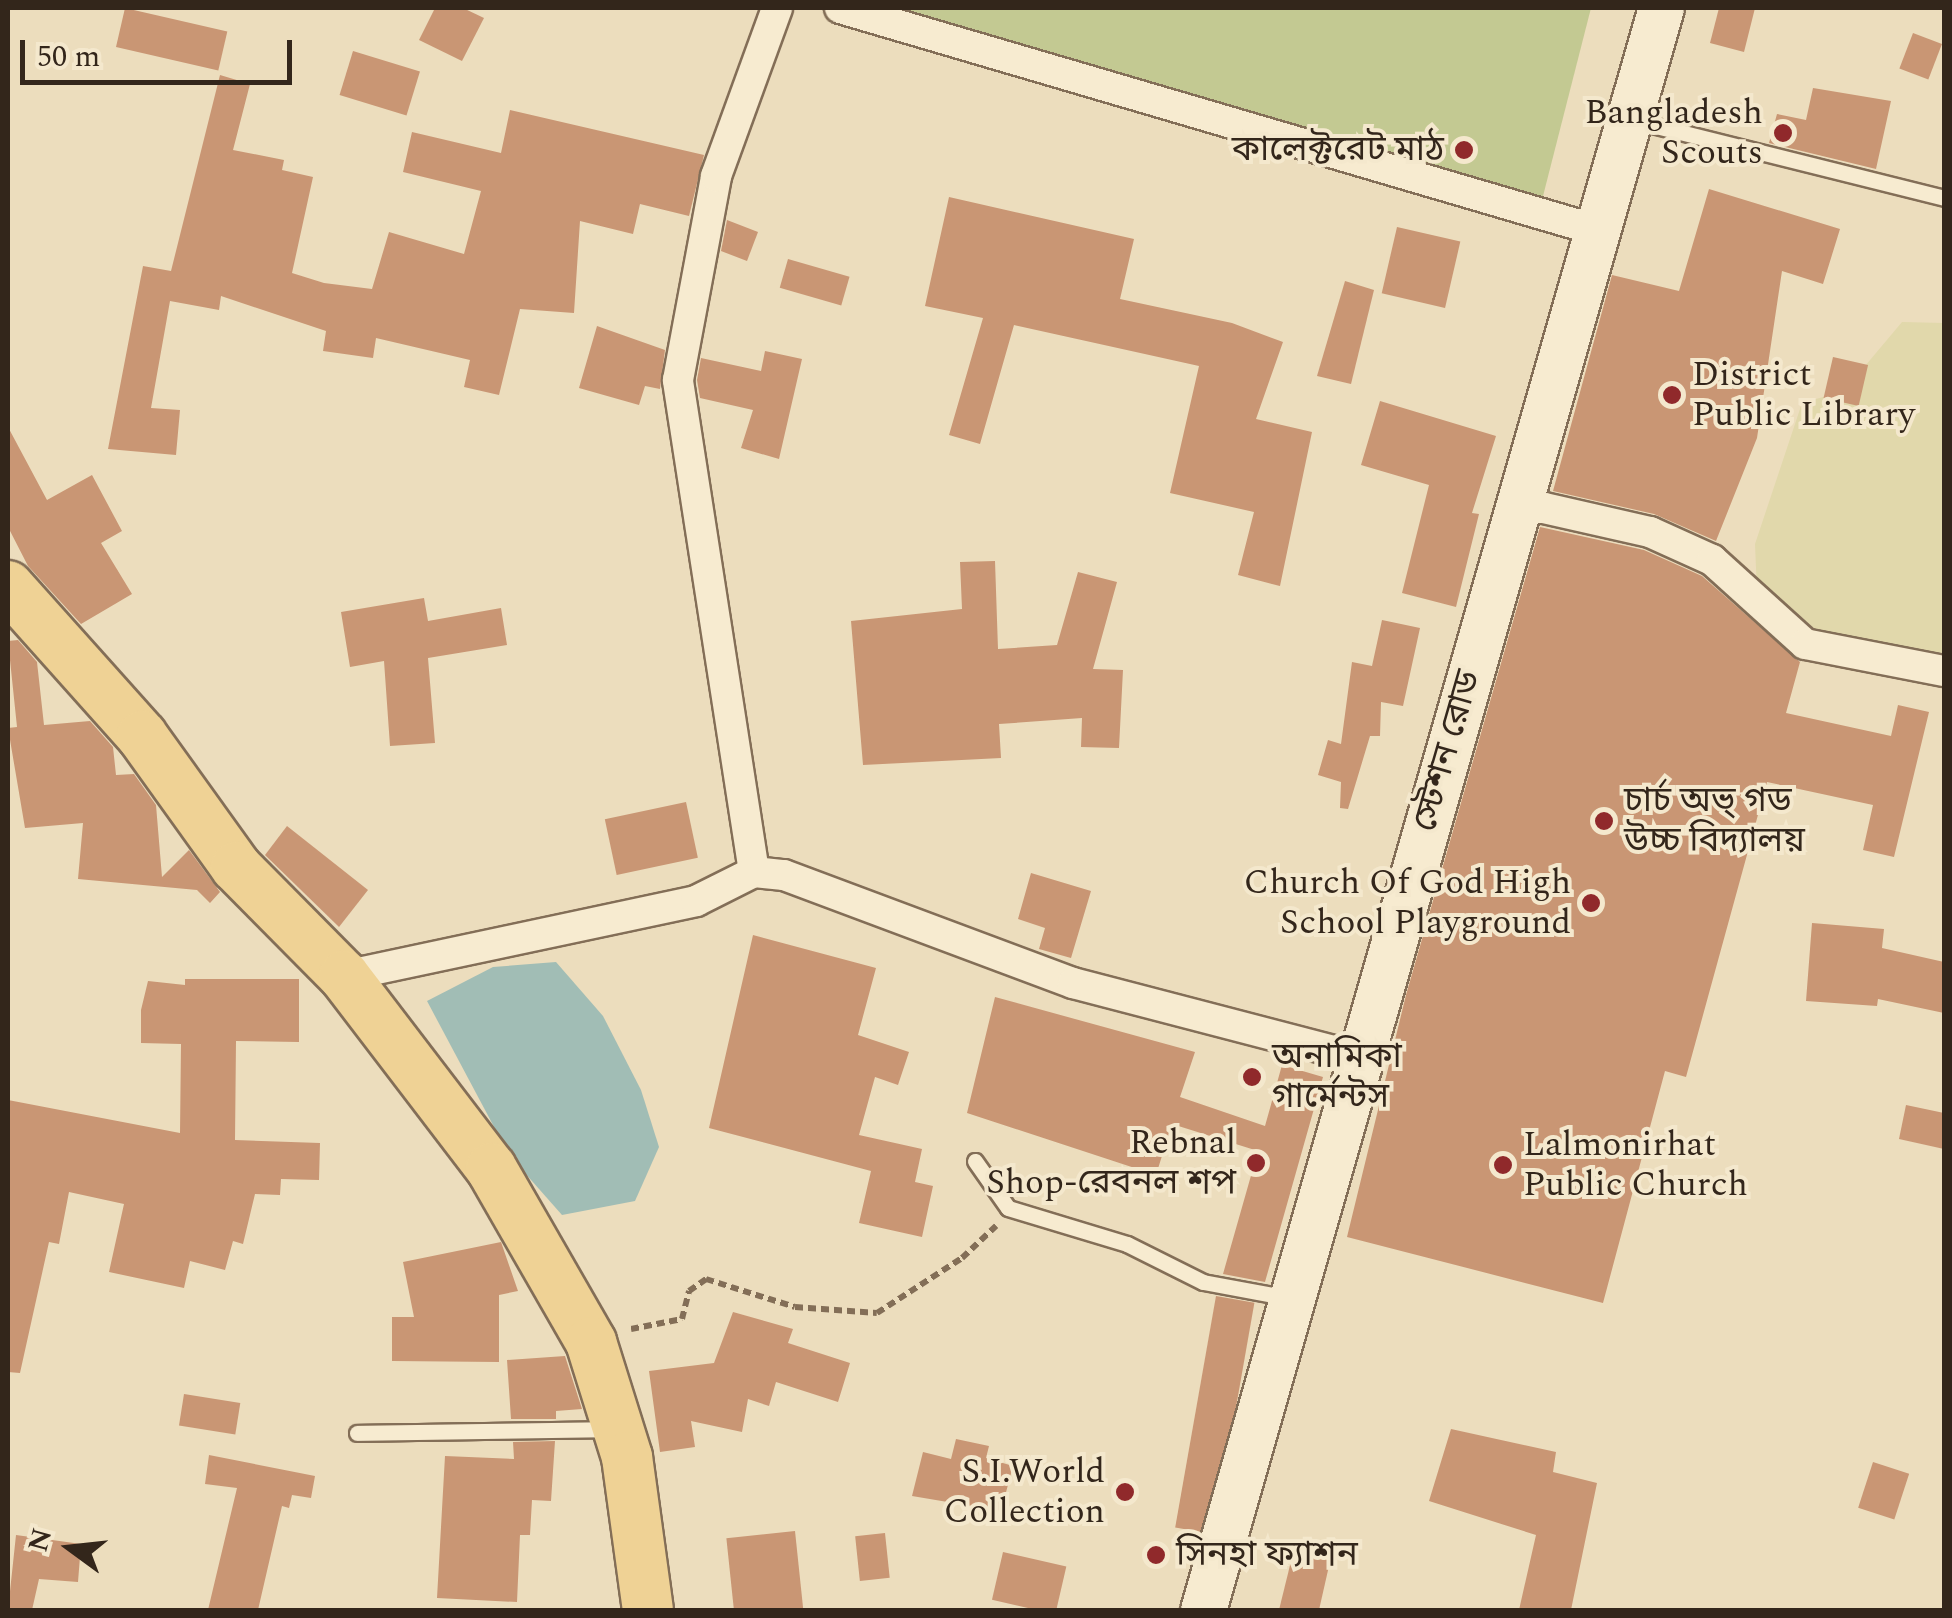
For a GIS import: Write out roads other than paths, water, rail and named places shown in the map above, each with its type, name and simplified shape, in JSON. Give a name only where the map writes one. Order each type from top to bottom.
[{"type":"main road","name":"স্টেশন রোড","points":[[1203,1610],[1514,508],[1661,8]]},
{"type":"main road","points":[[8,586],[142,736],[236,867],[344,976],[491,1168],[592,1342],[624,1443],[648,1610]]},
{"type":"street","points":[[754,872],[678,380],[716,176],[776,8]]},
{"type":"street","points":[[840,8],[1596,230]]},
{"type":"street","points":[[1514,508],[1544,508],[1650,532],[1712,560],[1805,644],[1944,671]]},
{"type":"street","points":[[344,976],[696,902],[754,872],[784,874],[1073,983],[1361,1058]]},
{"type":"lane","points":[[1628,119],[1944,198]]},
{"type":"lane","points":[[975,1161],[1008,1208],[1126,1244],[1203,1282],[1293,1299]]},
{"type":"lane","points":[[358,1433],[624,1443]]},
{"type":"water","points":[[556,962],[603,1016],[641,1090],[659,1147],[635,1201],[562,1215],[509,1155],[427,1001],[493,967]]},
{"type":"place","name":"Bangladesh Scouts","points":[[1783,133]]},
{"type":"place","name":"কালেক্টরেট মাঠ","points":[[1464,150]]},
{"type":"place","name":"District Public Library","points":[[1672,395]]},
{"type":"place","name":"চার্চ অভ্ গড ‍উচ্চ বিদ্যালয়","points":[[1604,821]]},
{"type":"place","name":"Church Of God High School Playground","points":[[1591,903]]},
{"type":"place","name":"অনামিকা গার্মেন্টস","points":[[1252,1077]]},
{"type":"place","name":"Rebnal Shop-রেবনল শপ","points":[[1256,1163]]},
{"type":"place","name":"Lalmonirhat Public Church","points":[[1503,1165]]},
{"type":"place","name":"S.I.World Collection","points":[[1125,1492]]},
{"type":"place","name":"সিনহা ফ্যাশন","points":[[1156,1555]]}]
